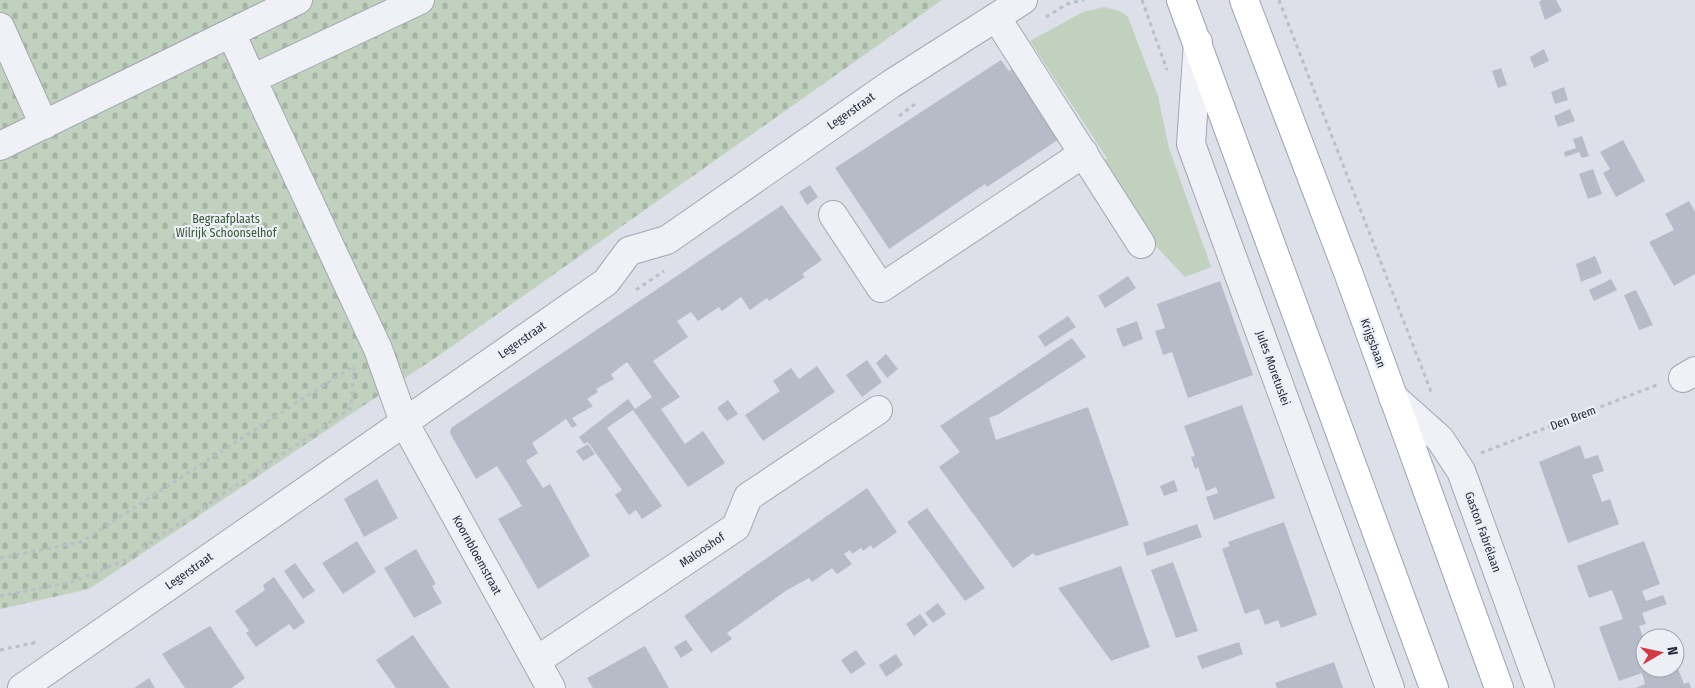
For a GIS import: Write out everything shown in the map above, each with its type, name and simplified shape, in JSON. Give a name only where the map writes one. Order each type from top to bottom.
[{"type":"main road","points":[[1181,0],[1434,688]]},
{"type":"main road","name":"Krijgsbaan","points":[[1244,0],[1349,275],[1499,688]]},
{"type":"street","points":[[0,146],[298,0]]},
{"type":"street","points":[[252,78],[420,0]]},
{"type":"street","name":"Legerstraat","points":[[22,688],[606,282],[629,250],[667,240],[891,84],[1023,0]]},
{"type":"street","points":[[996,17],[1141,244]]},
{"type":"street","points":[[0,27],[44,125]]},
{"type":"street","name":"Koornbloemstraat","points":[[231,33],[378,349],[404,422],[551,688]]},
{"type":"street","name":"Jules Moretuslei","points":[[1198,42],[1191,144],[1390,688]]},
{"type":"street","points":[[833,215],[881,288],[1084,153]]},
{"type":"street","name":"Gaston Fabrélaan","points":[[1393,397],[1440,438],[1461,471],[1540,688]]},
{"type":"street","name":"Malooshof","points":[[536,661],[736,527],[748,497],[878,410]]},
{"type":"path","points":[[1279,0],[1442,419],[1440,438]]},
{"type":"path","points":[[0,558],[81,542],[378,349]]},
{"type":"path","points":[[0,596],[72,582],[125,560],[351,408],[354,366]]},
{"type":"path","name":"Den Brem","points":[[1474,456],[1689,374]]},
{"type":"green space","name":"Begraafplaats Wilrijk Schoonselhof","points":[[0,0],[942,0],[441,354],[89,589],[0,609]]},
{"type":"green space","points":[[1104,7],[1120,11],[1128,17],[1158,96],[1169,148],[1211,267],[1185,277],[1153,243],[1101,163],[1107,158],[1030,41],[1083,12]]},
{"type":"building","points":[[1542,0],[1556,0],[1562,11],[1545,20],[1539,2]]},
{"type":"building","points":[[1544,49],[1549,61],[1534,68],[1530,57]]},
{"type":"building","points":[[1001,60],[1009,71],[1012,69],[1059,139],[987,187],[985,184],[889,249],[835,168]]},
{"type":"building","points":[[1501,68],[1507,85],[1498,88],[1492,71]]},
{"type":"building","points":[[1564,87],[1568,100],[1555,104],[1551,92]]},
{"type":"building","points":[[1570,109],[1575,121],[1558,127],[1554,116]]},
{"type":"building","points":[[1582,136],[1589,156],[1582,158],[1579,152],[1565,157],[1564,152],[1576,148],[1573,139]]},
{"type":"building","points":[[1623,140],[1645,181],[1616,197],[1603,173],[1610,169],[1600,152]]},
{"type":"building","points":[[1593,169],[1602,194],[1588,199],[1579,174]]},
{"type":"building","points":[[810,185],[818,197],[807,205],[799,192]]},
{"type":"building","points":[[1689,201],[1695,212],[1695,274],[1674,286],[1649,242],[1674,230],[1665,214]]},
{"type":"building","points":[[782,205],[822,260],[802,274],[805,277],[769,301],[767,298],[750,310],[741,297],[722,311],[719,307],[698,321],[691,312],[677,321],[688,337],[653,361],[680,397],[661,409],[685,444],[703,431],[725,463],[688,487],[633,410],[607,428],[662,506],[642,519],[636,510],[629,515],[615,495],[622,490],[588,442],[584,444],[579,437],[628,399],[635,409],[652,397],[627,362],[611,374],[614,379],[596,389],[598,392],[587,399],[593,406],[572,418],[577,425],[572,428],[566,419],[532,443],[538,453],[526,461],[543,488],[550,484],[590,556],[538,589],[498,519],[522,506],[497,466],[476,479],[450,433],[451,428]]},
{"type":"building","points":[[1595,256],[1602,273],[1581,282],[1576,264]]},
{"type":"building","points":[[1128,276],[1136,288],[1105,308],[1098,296]]},
{"type":"building","points":[[1611,279],[1617,290],[1594,301],[1589,290]]},
{"type":"building","points":[[1220,281],[1253,375],[1188,398],[1172,352],[1163,355],[1155,331],[1165,328],[1157,304]]},
{"type":"building","points":[[1636,290],[1653,325],[1639,330],[1624,295]]},
{"type":"building","points":[[1068,316],[1076,327],[1045,347],[1038,336]]},
{"type":"building","points":[[1137,321],[1143,339],[1123,347],[1116,329]]},
{"type":"building","points":[[1072,338],[1086,357],[999,414],[989,418],[996,440],[1088,407],[1129,525],[1036,556],[1033,553],[1013,568],[939,467],[960,452],[940,426]]},
{"type":"building","points":[[886,354],[898,369],[887,378],[876,363]]},
{"type":"building","points":[[867,360],[882,382],[862,397],[846,375]]},
{"type":"building","points":[[817,366],[835,392],[763,441],[745,415],[780,391],[773,381],[791,368],[799,379]]},
{"type":"building","points":[[728,400],[738,414],[727,421],[717,408]]},
{"type":"building","points":[[1242,405],[1275,498],[1214,520],[1206,497],[1218,493],[1216,487],[1206,491],[1198,467],[1195,469],[1191,457],[1195,456],[1184,426]]},
{"type":"building","points":[[588,444],[595,454],[583,461],[576,451]]},
{"type":"building","points":[[1580,445],[1585,459],[1598,455],[1604,471],[1592,475],[1602,502],[1610,499],[1619,524],[1568,543],[1539,462]]},
{"type":"building","points":[[377,479],[398,518],[364,537],[344,499]]},
{"type":"building","points":[[1174,480],[1178,491],[1164,496],[1160,486]]},
{"type":"building","points":[[867,488],[897,532],[873,549],[871,545],[863,551],[861,548],[852,554],[850,550],[844,554],[852,564],[837,574],[832,568],[812,582],[809,578],[787,590],[727,633],[732,639],[711,653],[684,616]]},
{"type":"building","points":[[927,508],[985,588],[965,601],[907,522]]},
{"type":"building","points":[[1284,522],[1317,615],[1281,628],[1278,620],[1265,625],[1259,609],[1245,614],[1222,549],[1230,546],[1228,542]]},
{"type":"building","points":[[1197,524],[1202,537],[1147,556],[1143,543]]},
{"type":"building","points":[[357,541],[376,572],[343,594],[322,563]]},
{"type":"building","points":[[1644,541],[1660,584],[1642,591],[1646,601],[1663,595],[1667,604],[1642,613],[1646,624],[1639,626],[1640,628],[1635,628],[1635,675],[1619,681],[1599,627],[1623,619],[1612,590],[1589,598],[1577,566]]},
{"type":"building","points":[[416,549],[436,584],[432,586],[442,603],[414,618],[384,568]]},
{"type":"building","points":[[1173,562],[1198,631],[1176,638],[1151,570]]},
{"type":"building","points":[[295,563],[315,591],[303,599],[284,571]]},
{"type":"building","points":[[1121,566],[1150,647],[1111,661],[1058,588]]},
{"type":"building","points":[[274,577],[305,622],[294,630],[289,624],[256,647],[246,633],[249,631],[235,611],[265,590],[263,585]]},
{"type":"building","points":[[938,603],[946,614],[933,623],[925,613]]},
{"type":"building","points":[[920,614],[928,625],[914,636],[906,624]]},
{"type":"building","points":[[210,626],[245,678],[232,688],[185,688],[162,654]]},
{"type":"building","points":[[413,635],[450,688],[396,688],[376,660]]},
{"type":"building","points":[[686,640],[693,650],[681,658],[674,647]]},
{"type":"building","points":[[1239,642],[1243,654],[1202,669],[1197,656]]},
{"type":"building","points":[[645,646],[669,688],[593,688],[587,678]]},
{"type":"building","points":[[856,650],[866,664],[851,674],[841,660]]},
{"type":"building","points":[[896,654],[903,665],[886,677],[879,665]]},
{"type":"building","points":[[1334,662],[1343,688],[1277,688],[1275,683]]},
{"type":"building","points":[[149,678],[155,688],[134,688]]},
{"type":"building","points":[[1643,678],[1682,678],[1684,684],[1689,682],[1691,688],[1635,688],[1645,684]]}]
